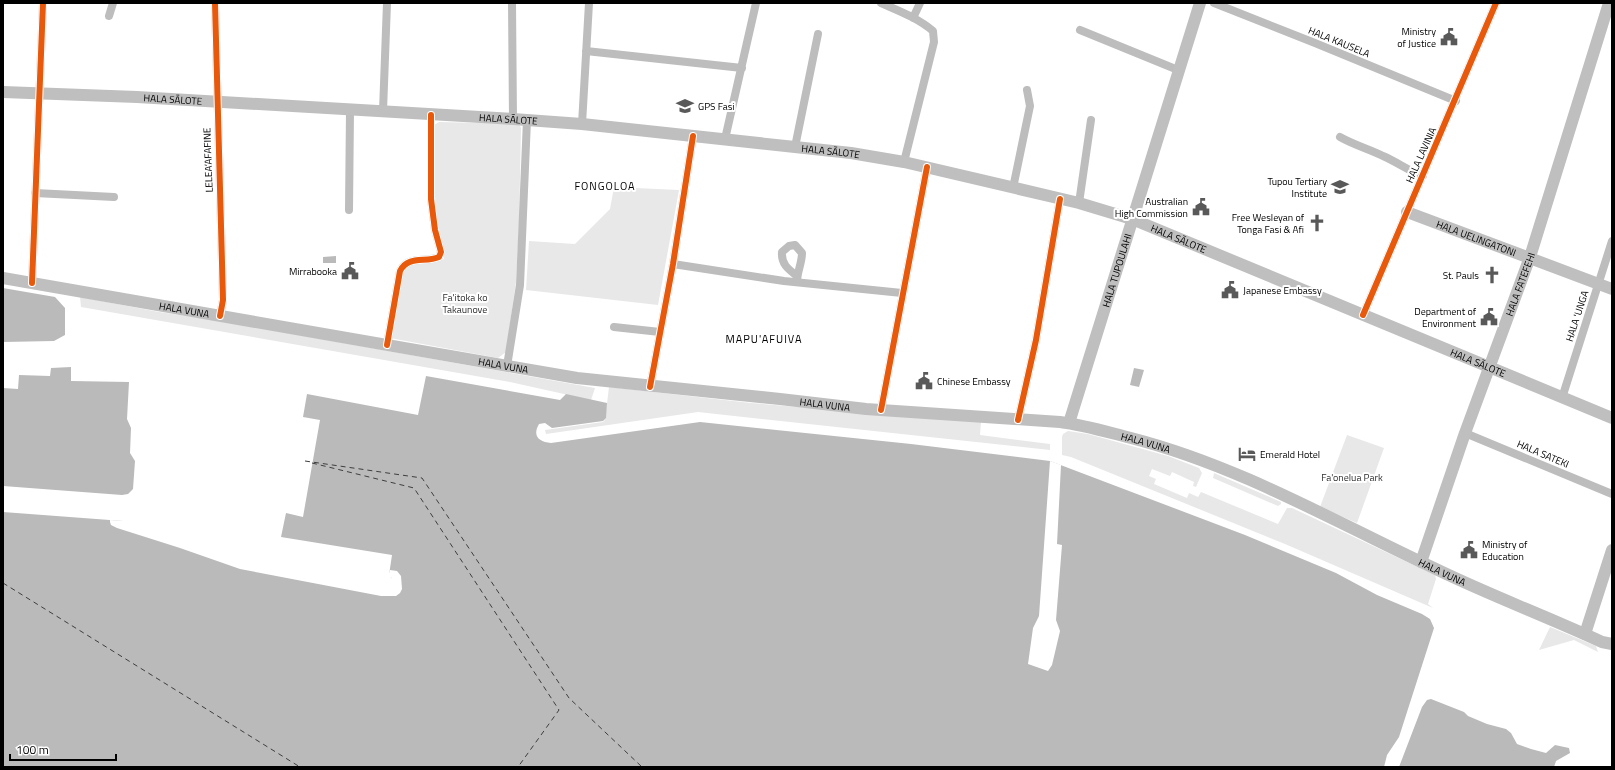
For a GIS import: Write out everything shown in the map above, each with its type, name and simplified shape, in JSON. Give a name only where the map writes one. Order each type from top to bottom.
[{"type":"main road","name":"HALA TUPOULAHI","points":[[1069,424],[1200,3]]},
{"type":"main road","name":"HALA FATEFEHI","points":[[1421,562],[1465,433],[1530,257],[1609,3]]},
{"type":"main road","name":"HALA SĀLOTE","points":[[3,92],[383,111],[582,124],[850,153],[904,162],[1079,203],[1132,219],[1612,418]]},
{"type":"main road","name":"HALA UELINGATONI","points":[[1407,212],[1612,289]]},
{"type":"main road","name":"HALA VUNA","points":[[3,278],[577,378],[650,387],[881,410],[1069,424],[1160,446],[1210,464],[1312,508],[1421,562],[1602,642],[1612,644]]},
{"type":"main road","points":[[1585,634],[1612,550]]},
{"type":"street","points":[[32,283],[43,3]]},
{"type":"street","points":[[110,16],[113,3]]},
{"type":"street","name":"LELEA’AFAFINE","points":[[214,3],[223,300],[220,316]]},
{"type":"street","points":[[383,111],[387,3]]},
{"type":"street","points":[[512,3],[513,119]]},
{"type":"street","points":[[582,124],[589,3]]},
{"type":"street","points":[[725,139],[756,3]]},
{"type":"street","points":[[881,3],[913,18],[934,31],[934,42],[904,162]]},
{"type":"street","points":[[913,18],[920,3]]},
{"type":"street","name":"HALA KAUSELA","points":[[1214,3],[1456,101]]},
{"type":"street","name":"HALA LAVINIA","points":[[1363,315],[1456,101],[1496,3]]},
{"type":"street","points":[[1080,30],[1178,70]]},
{"type":"street","points":[[795,147],[818,34]]},
{"type":"street","points":[[586,51],[742,68]]},
{"type":"street","points":[[1013,188],[1030,106],[1027,90]]},
{"type":"street","points":[[349,210],[350,110]]},
{"type":"street","points":[[387,345],[400,272],[403,265],[408,262],[433,260],[439,257],[441,252],[435,230],[431,199],[431,115]]},
{"type":"street","points":[[507,366],[520,285],[527,120]]},
{"type":"street","points":[[1079,203],[1091,120]]},
{"type":"street","points":[[650,387],[673,264],[693,136]]},
{"type":"street","points":[[1340,137],[1423,176]]},
{"type":"street","points":[[881,410],[926,168]]},
{"type":"street","points":[[35,193],[114,197]]},
{"type":"street","points":[[1018,420],[1036,340],[1060,199]]},
{"type":"street","name":"HALA 'UNGA","points":[[1562,398],[1612,241]]},
{"type":"street","points":[[673,264],[902,293]]},
{"type":"street","points":[[614,327],[660,332]]},
{"type":"street","name":"HALA SATEKI","points":[[1465,433],[1612,494]]},
{"type":"green space","name":"Fa'itoka ko Takaunove","points":[[439,122],[519,124],[521,128],[516,282],[506,352],[498,358],[390,338],[403,269],[413,264],[434,262],[444,259],[437,216],[433,177],[434,125]]},
{"type":"green space","points":[[614,187],[679,190],[658,305],[526,290],[529,241],[575,244],[610,209]]},
{"type":"green space","points":[[80,297],[595,388],[591,400],[510,382],[81,307]]},
{"type":"green space","points":[[609,387],[751,403],[981,422],[980,435],[1050,444],[1050,450],[698,412],[546,434],[545,430],[603,422],[605,420]]},
{"type":"green space","points":[[1068,431],[1088,434],[1168,456],[1199,468],[1202,473],[1196,487],[1193,486],[1194,482],[1172,472],[1170,476],[1152,469],[1149,476],[1156,479],[1154,484],[1187,498],[1189,493],[1198,497],[1201,492],[1278,524],[1287,508],[1292,508],[1435,575],[1436,579],[1428,604],[1433,608],[1285,544],[1071,457],[1062,455],[1062,437],[1063,434]]},
{"type":"green space","name":"Fa'onelua Park","points":[[1347,435],[1384,448],[1357,523],[1320,507]]},
{"type":"green space","points":[[1214,473],[1281,502],[1281,504],[1278,506],[1213,478]]},
{"type":"green space","points":[[1550,627],[1596,646],[1598,652],[1574,640],[1539,650]]},
{"type":"shaded area","points":[[336,256],[336,263],[323,263],[323,257]]},
{"type":"shaded area","points":[[3,288],[55,297],[65,308],[65,335],[54,341],[3,342]]},
{"type":"shaded area","points":[[71,367],[71,381],[129,382],[127,419],[131,428],[130,453],[135,461],[133,489],[128,494],[122,495],[3,486],[3,388],[18,389],[19,375],[50,376],[51,368]]},
{"type":"shaded area","points":[[1134,368],[1144,370],[1139,387],[1130,385]]},
{"type":"shaded area","points":[[426,376],[560,400],[566,394],[607,403],[606,418],[603,421],[552,428],[545,423],[539,424],[536,432],[538,438],[551,443],[700,422],[911,444],[1050,461],[1245,535],[1336,573],[1377,595],[1422,614],[1430,619],[1434,628],[1399,737],[1387,755],[1384,767],[3,767],[3,512],[123,521],[260,565],[388,588],[394,581],[389,575],[392,555],[281,537],[286,513],[303,517],[320,420],[303,417],[307,394],[418,415]]},
{"type":"shaded area","points":[[1431,699],[1464,712],[1468,716],[1487,724],[1506,729],[1511,733],[1517,744],[1546,753],[1555,745],[1569,748],[1570,753],[1556,761],[1554,767],[1399,767],[1422,707],[1427,700]]},
{"type":"pier","points":[[1050,461],[1061,465],[1057,544],[1062,545],[1056,620],[1060,631],[1052,665],[1048,671],[1028,664],[1033,628],[1039,616]]},
{"type":"pier","points":[[124,519],[260,563],[388,586],[392,580],[391,577],[388,577],[390,570],[397,571],[401,576],[402,589],[396,596],[381,596],[240,569],[117,528],[111,525],[110,522],[110,520],[123,521]]},
{"type":"ferry route","points":[[305,461],[422,478],[569,698],[642,767]]},
{"type":"ferry route","points":[[312,463],[414,488],[559,710],[518,767]]},
{"type":"ferry route","points":[[3,583],[300,767]]},
{"type":"cycle path","points":[[32,283],[43,3]]},
{"type":"cycle path","points":[[215,3],[223,300],[220,316]]},
{"type":"cycle path","points":[[1363,315],[1496,3]]},
{"type":"cycle path","points":[[387,345],[400,271],[403,266],[412,261],[434,259],[439,257],[441,252],[435,230],[431,199],[431,115]]},
{"type":"cycle path","points":[[650,387],[673,264],[693,136]]},
{"type":"cycle path","points":[[881,410],[927,167]]},
{"type":"cycle path","points":[[1018,420],[1036,340],[1060,199]]},
{"type":"place","name":"Ministry of Justice","points":[[1449,37]]},
{"type":"place","name":"GPS Fasi","points":[[685,106]]},
{"type":"place","name":"Tupou Tertiary Institute","points":[[1340,187]]},
{"type":"place","name":"Australian High Commission","points":[[1201,207]]},
{"type":"place","name":"Free Wesleyan of Tonga Fasi & Afi","points":[[1317,223]]},
{"type":"place","name":"Mirrabooka","points":[[350,271]]},
{"type":"place","name":"St. Pauls","points":[[1492,275]]},
{"type":"place","name":"Japanese Embassy","points":[[1230,290]]},
{"type":"place","name":"Department of Environment","points":[[1489,317]]},
{"type":"place","name":"Chinese Embassy","points":[[924,381]]},
{"type":"place","name":"Emerald Hotel","points":[[1247,454]]},
{"type":"place","name":"Ministry of Education","points":[[1469,550]]},
{"type":"district","name":"FONGOLOA","points":[[605,186]]},
{"type":"district","name":"MAPU'AFUIVA","points":[[764,339]]}]
